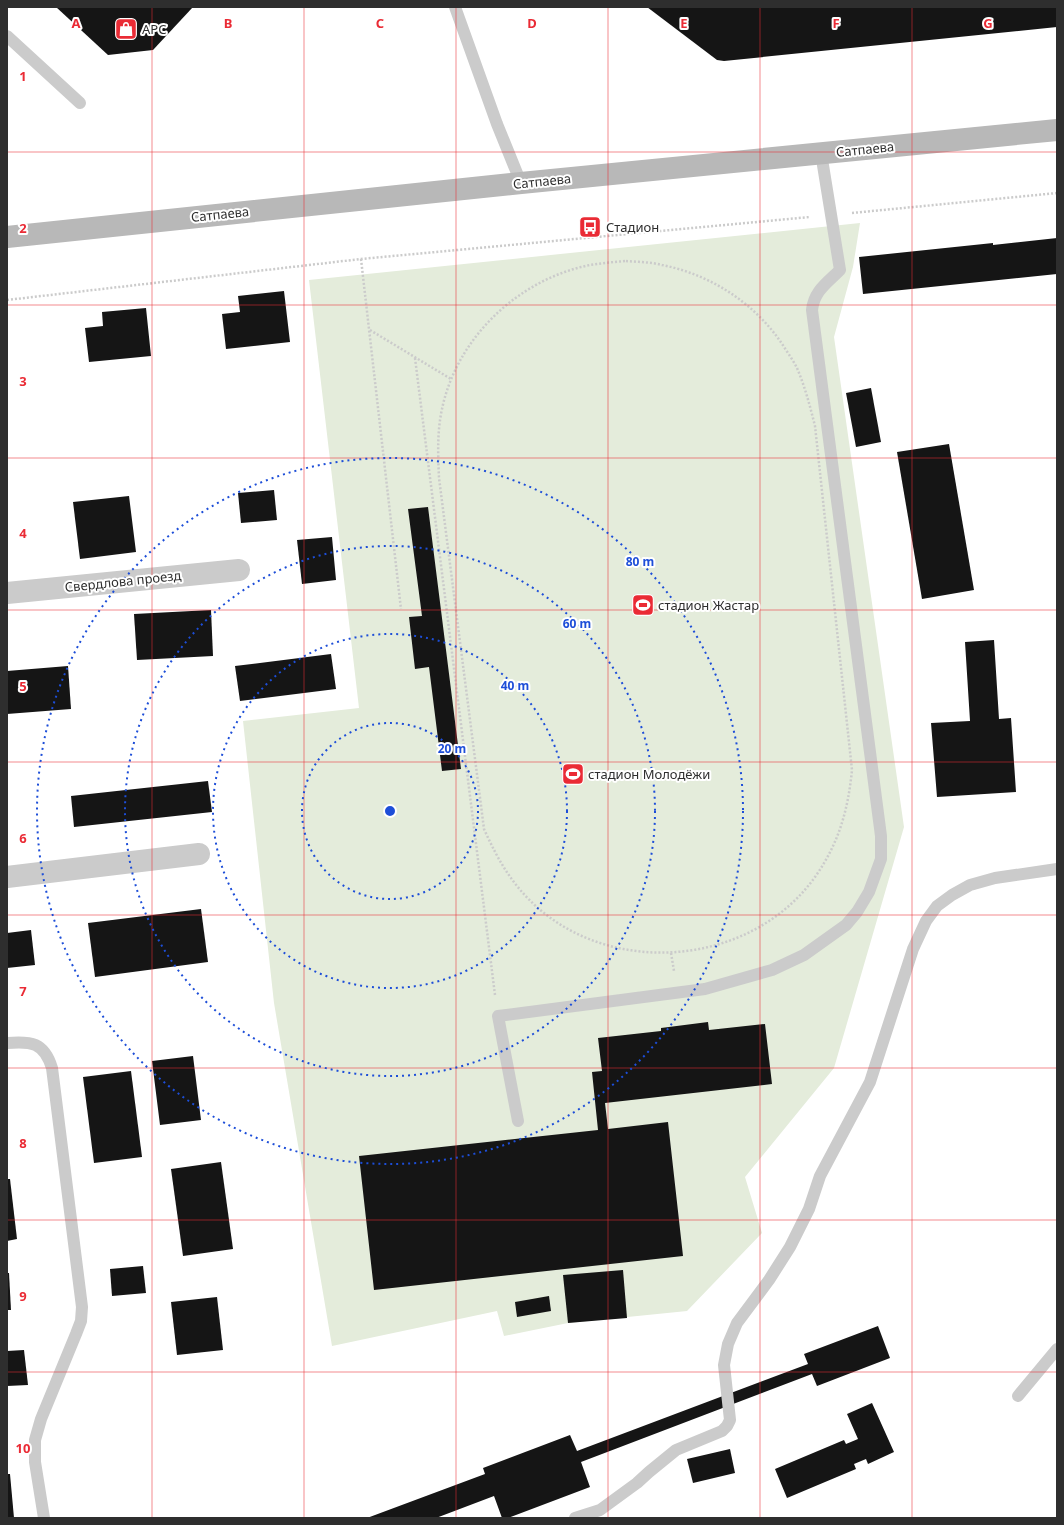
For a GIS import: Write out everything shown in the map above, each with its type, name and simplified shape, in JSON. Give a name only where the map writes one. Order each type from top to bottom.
[{"type":"street","name":"Сатпаева","points":[[14,233],[1057,130]]},
{"type":"street","name":"Свердлова проезд","points":[[7,593],[239,570]]},
{"type":"street","points":[[7,877],[199,854]]},
{"type":"lane","points":[[455,7],[497,124],[521,183]]},
{"type":"lane","points":[[7,36],[80,103]]},
{"type":"lane","points":[[518,1121],[498,1016],[705,989],[772,970],[804,955],[846,925],[857,912],[869,892],[881,859],[881,836],[812,310],[813,301],[816,294],[840,270],[821,153]]},
{"type":"lane","points":[[575,1518],[600,1510],[637,1484],[676,1450],[722,1431],[727,1426],[730,1420],[724,1365],[728,1344],[737,1323],[769,1280],[790,1247],[809,1209],[820,1176],[870,1082],[913,948],[926,921],[937,906],[952,895],[970,886],[995,878],[1057,869]]},
{"type":"lane","points":[[7,1043],[24,1042],[44,1050],[52,1068],[82,1307],[81,1321],[41,1419],[35,1440],[35,1462],[44,1518]]},
{"type":"lane","points":[[1018,1396],[1057,1350]]},
{"type":"path","points":[[7,300],[361,259],[1057,193]]},
{"type":"path","points":[[361,259],[401,609]]},
{"type":"path","points":[[626,261],[662,264],[697,275],[727,290],[755,311],[769,326],[778,337],[796,367],[808,397],[815,426],[852,770],[849,798],[842,823],[831,851],[814,877],[793,901],[768,922],[738,938],[704,949],[671,953],[632,951],[598,942],[566,928],[539,908],[516,884],[497,857],[484,829],[439,478],[437,443],[442,408],[451,379],[464,352],[483,328],[504,306],[530,288],[559,274],[590,265],[626,261]]},
{"type":"path","points":[[370,330],[451,379]]},
{"type":"path","points":[[415,358],[498,1016]]},
{"type":"green space","name":"стадион Молодёжи","points":[[860,223],[853,267],[834,337],[904,827],[834,1068],[745,1177],[762,1233],[687,1311],[568,1323],[504,1336],[497,1311],[332,1346],[274,1003],[243,721],[359,708],[309,280]]},
{"type":"building","name":"АРС","points":[[56,7],[193,7],[153,50],[108,55]]},
{"type":"building","points":[[647,7],[1057,7],[1057,27],[724,61],[717,60]]},
{"type":"building","points":[[1057,238],[1057,274],[863,294],[859,257]]},
{"type":"building","points":[[284,291],[290,342],[226,349],[222,314],[240,312],[238,296]]},
{"type":"building","points":[[146,308],[151,356],[89,362],[85,328],[103,326],[102,312]]},
{"type":"building","points":[[871,388],[881,442],[856,447],[846,393]]},
{"type":"building","points":[[949,444],[974,590],[922,599],[897,452]]},
{"type":"building","points":[[274,490],[277,520],[241,523],[238,493]]},
{"type":"building","points":[[129,496],[136,552],[80,559],[73,502]]},
{"type":"building","points":[[428,507],[461,769],[442,771],[429,667],[415,669],[409,617],[422,616],[408,509]]},
{"type":"building","points":[[332,537],[336,580],[302,584],[297,540]]},
{"type":"building","points":[[211,610],[213,656],[137,660],[134,614]]},
{"type":"building","points":[[994,640],[999,719],[1011,718],[1016,792],[937,797],[931,723],[970,721],[965,642]]},
{"type":"building","points":[[331,654],[336,689],[240,701],[235,666]]},
{"type":"building","points":[[68,666],[71,709],[7,714],[7,671]]},
{"type":"building","points":[[208,781],[212,812],[74,827],[71,796]]},
{"type":"building","points":[[201,909],[208,962],[95,977],[88,923]]},
{"type":"building","points":[[31,930],[35,965],[7,968],[7,933]]},
{"type":"building","points":[[708,1022],[709,1030],[765,1024],[772,1084],[605,1103],[608,1129],[668,1122],[683,1256],[374,1290],[359,1156],[598,1130],[592,1072],[602,1071],[598,1038],[661,1031],[661,1028]]},
{"type":"building","points":[[193,1056],[201,1120],[160,1125],[152,1061]]},
{"type":"building","points":[[131,1071],[142,1157],[94,1163],[83,1077]]},
{"type":"building","points":[[221,1162],[233,1249],[183,1256],[171,1169]]},
{"type":"building","points":[[7,1179],[10,1179],[17,1239],[7,1241]]},
{"type":"building","points":[[143,1266],[146,1293],[112,1296],[110,1269]]},
{"type":"building","points":[[623,1270],[627,1318],[568,1323],[563,1275]]},
{"type":"building","points":[[7,1273],[9,1273],[11,1310],[7,1310]]},
{"type":"building","points":[[549,1296],[551,1311],[517,1317],[515,1302]]},
{"type":"building","points":[[217,1297],[223,1350],[177,1355],[171,1302]]},
{"type":"building","points":[[878,1326],[890,1358],[817,1386],[812,1374],[581,1462],[590,1487],[508,1518],[502,1518],[494,1496],[436,1518],[367,1518],[485,1474],[483,1468],[570,1435],[577,1451],[808,1364],[804,1354]]},
{"type":"building","points":[[24,1350],[28,1385],[7,1386],[7,1351]]},
{"type":"building","points":[[872,1403],[894,1452],[868,1464],[866,1459],[854,1464],[856,1469],[787,1498],[775,1469],[844,1440],[846,1444],[858,1439],[847,1414]]},
{"type":"building","points":[[730,1449],[735,1473],[693,1483],[687,1459]]},
{"type":"building","points":[[7,1474],[10,1474],[14,1518],[7,1518]]},
{"type":"place","name":"АРС","points":[[126,29]]},
{"type":"place","name":"Стадион","points":[[590,227]]},
{"type":"place","name":"стадион Жастар","points":[[643,605]]},
{"type":"place","name":"стадион Молодёжи","points":[[573,774]]}]
